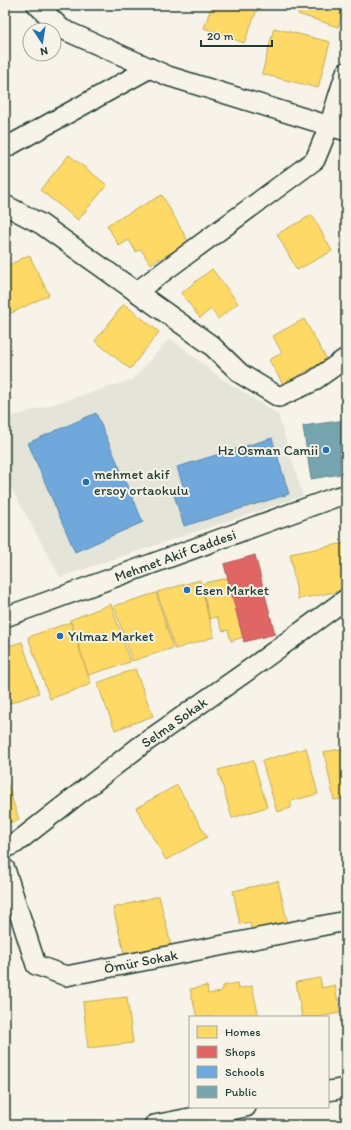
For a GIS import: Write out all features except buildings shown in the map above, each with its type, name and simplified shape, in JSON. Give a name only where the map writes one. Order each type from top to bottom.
[{"type":"street","points":[[37,5],[62,29],[168,76],[337,128]]},
{"type":"street","points":[[5,148],[150,68]]},
{"type":"street","points":[[136,292],[315,160],[337,128],[346,72]]},
{"type":"street","points":[[5,204],[41,224],[211,345],[241,374],[279,398],[312,382],[346,358]]},
{"type":"street","name":"Mehmet Akif Caddesi","points":[[5,617],[336,497],[346,495]]},
{"type":"street","name":"Selma Sokak","points":[[5,848],[16,843],[140,746],[243,674],[346,599]]},
{"type":"street","name":"Ömür Sokak","points":[[5,869],[36,964],[66,976],[346,921]]},
{"type":"street","points":[[329,1091],[346,1088]]},
{"type":"street","points":[[154,1125],[241,1108]]},
{"type":"shaded area","points":[[170,338],[219,377],[278,414],[303,496],[60,577],[5,477],[5,419],[132,380]]},
{"type":"place","name":"Hz Osman Camii","points":[[326,450]]},
{"type":"place","name":"mehmet akif ersoy ortaokulu","points":[[86,482]]},
{"type":"place","name":"Esen Market","points":[[187,590]]},
{"type":"place","name":"Yılmaz Market","points":[[60,636]]}]
